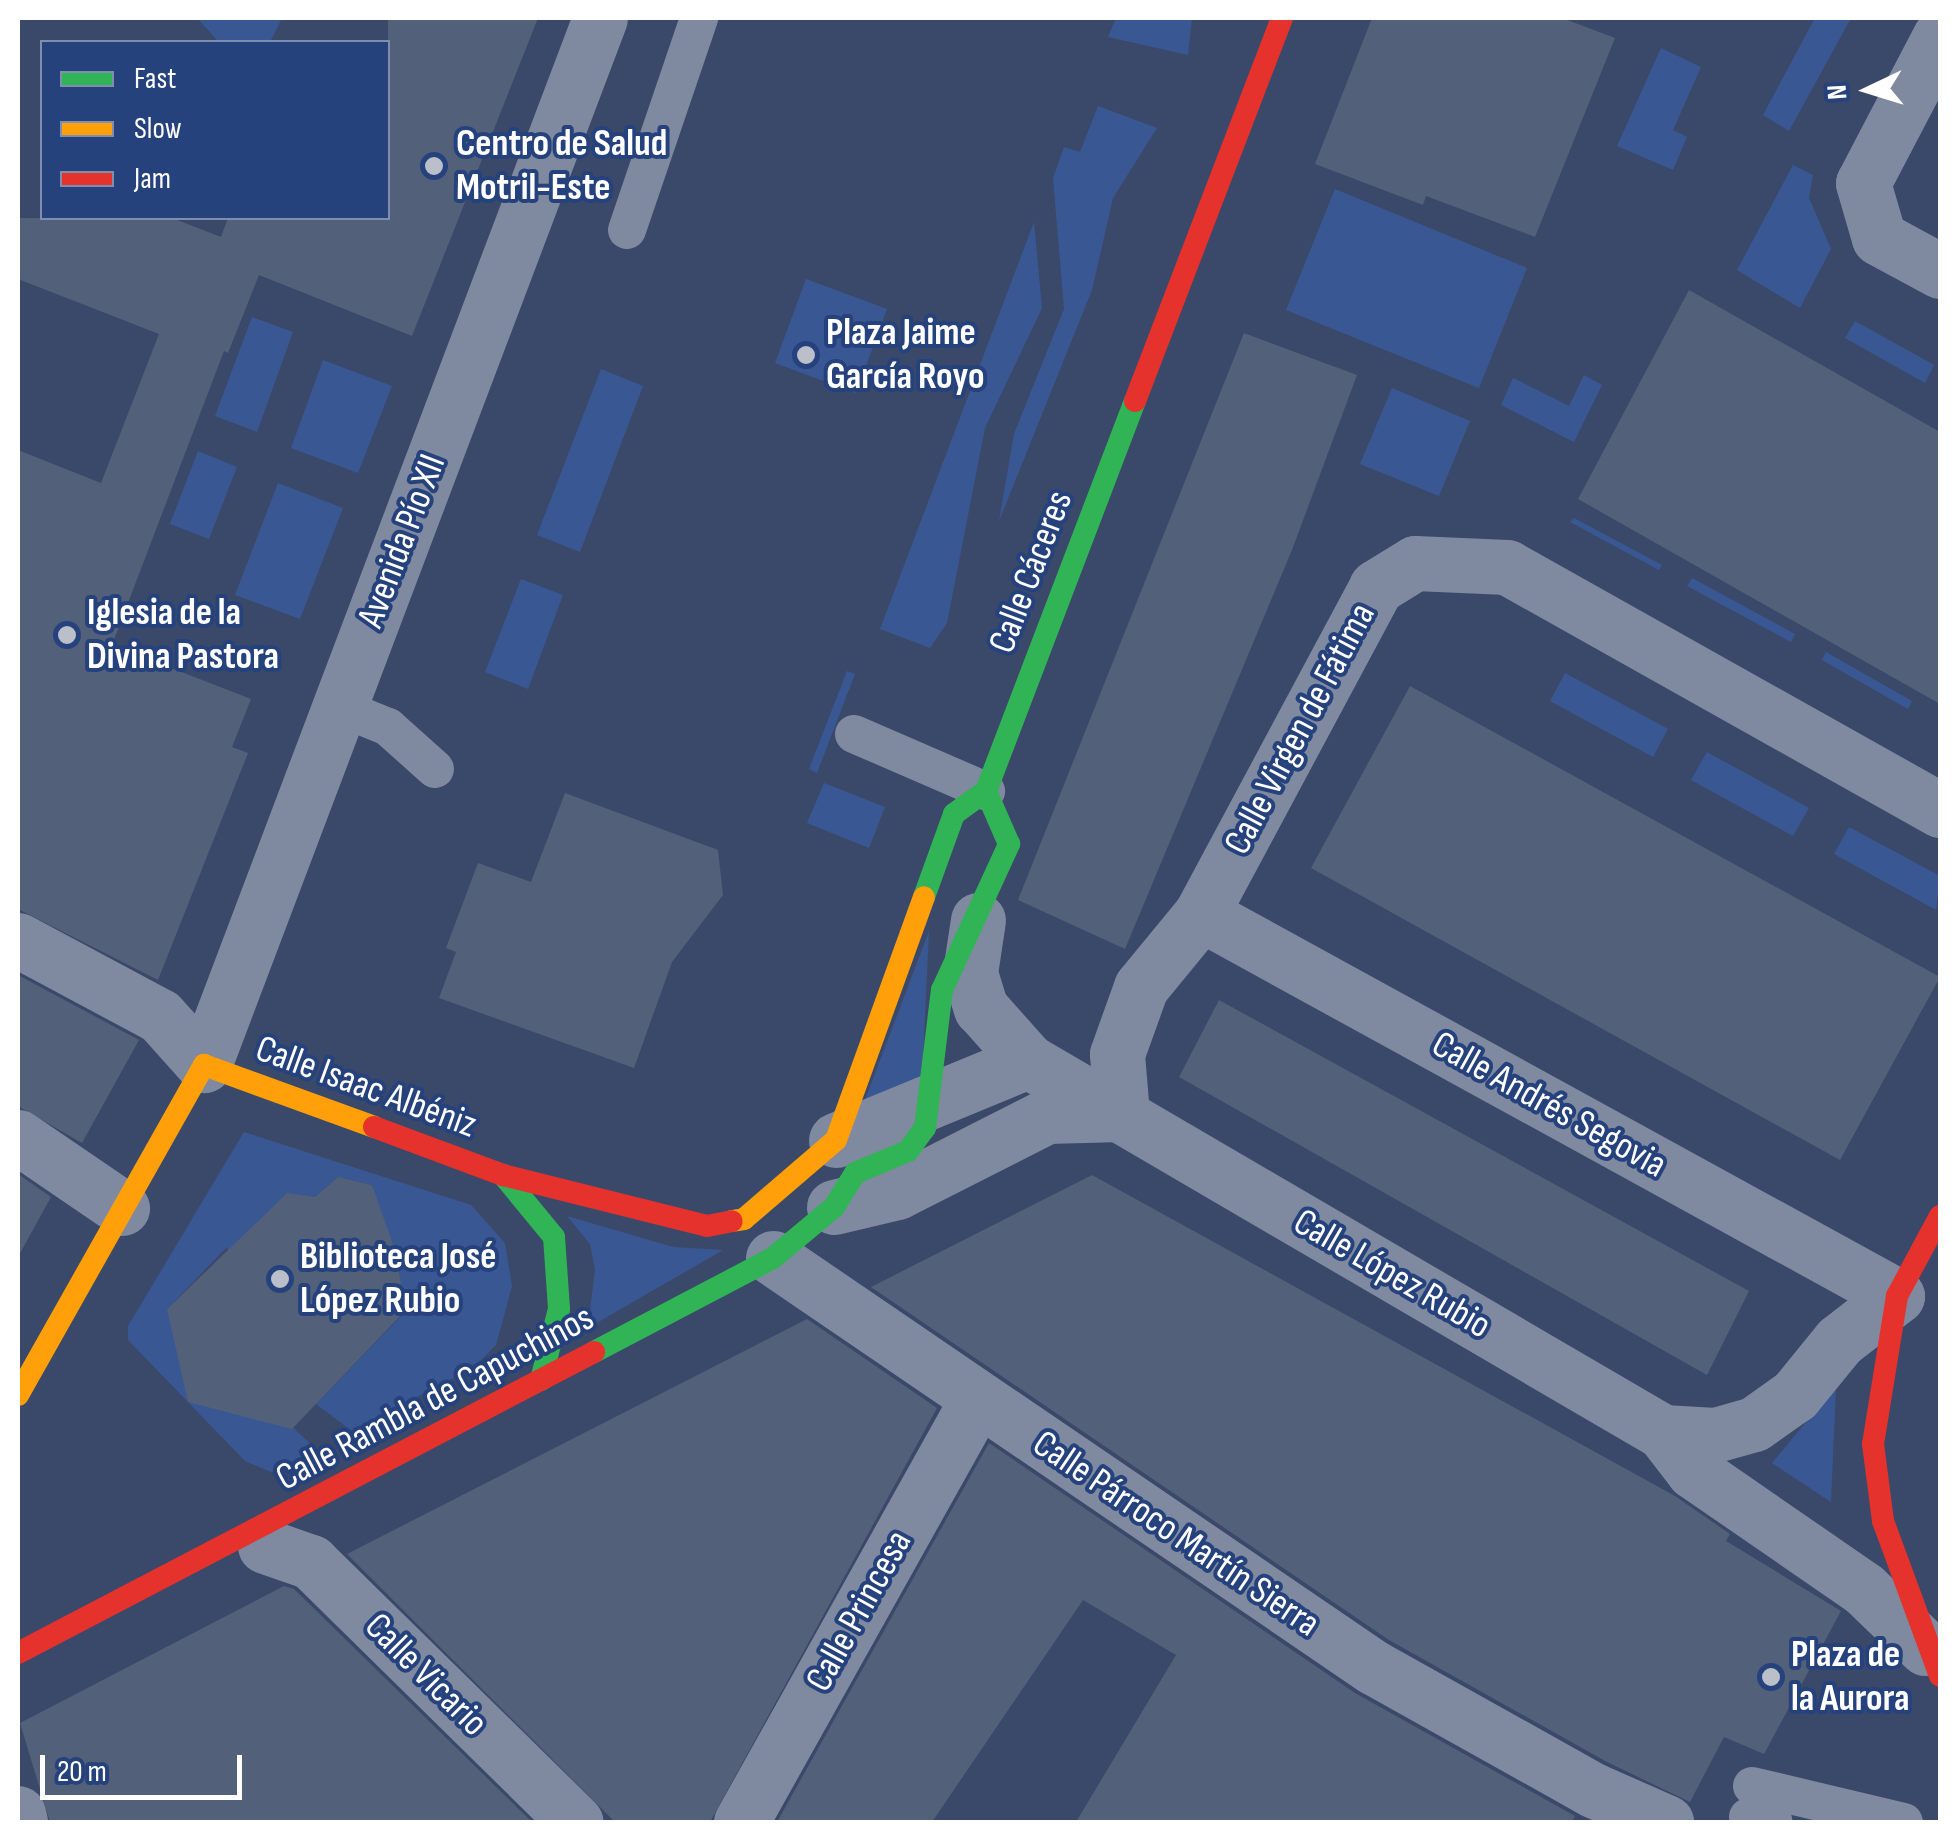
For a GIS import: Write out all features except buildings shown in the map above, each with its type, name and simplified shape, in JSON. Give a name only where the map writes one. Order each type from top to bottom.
[{"type":"main road","name":"Calle Cáceres","points":[[836,1140],[954,814],[986,790],[1282,18]]},
{"type":"main road","name":"Calle López Rubio","points":[[834,1206],[856,1172],[908,1151],[925,1128],[932,1098],[942,990],[978,920],[1008,844],[986,790]]},
{"type":"main road","name":"Calle Isaac Albéniz","points":[[204,1064],[503,1174],[707,1226],[744,1219],[836,1140]]},
{"type":"main road","points":[[18,1395],[204,1064]]},
{"type":"main road","name":"Calle Isaac Albéniz","points":[[503,1174],[554,1237],[559,1309],[541,1380]]},
{"type":"main road","name":"Calle Rambla de Capuchinos","points":[[18,1653],[773,1258],[834,1206]]},
{"type":"main road","points":[[1933,1662],[1882,1521],[1873,1444],[1880,1364],[1897,1296],[1940,1216]]},
{"type":"main road","points":[[18,1625],[56,1633]]},
{"type":"street","name":"Avenida Pío XII","points":[[204,1064],[600,18]]},
{"type":"street","points":[[1940,36],[1863,183],[1879,238],[1940,271]]},
{"type":"street","name":"Calle Virgen de Fátima","points":[[1122,1114],[1118,1054],[1141,988],[1201,914],[1376,587],[1415,563],[1508,567],[1940,810]]},
{"type":"street","name":"Calle Andrés Segovia","points":[[1201,914],[1897,1296]]},
{"type":"street","name":"Calle López Rubio","points":[[978,920],[970,973],[981,1008],[1028,1061],[1663,1432],[1693,1472],[1864,1590],[1933,1662]]},
{"type":"street","points":[[18,940],[160,1016],[204,1064]]},
{"type":"street","points":[[836,1140],[1028,1061]]},
{"type":"street","points":[[834,1206],[897,1192],[1047,1116],[1122,1114]]},
{"type":"street","points":[[18,1137],[122,1208]]},
{"type":"street","name":"Calle Párroco Martín Sierra","points":[[773,1258],[1374,1667],[1622,1809]]},
{"type":"street","name":"Calle López Rubio","points":[[1663,1432],[1715,1435],[1754,1424],[1795,1395],[1838,1341],[1897,1296]]},
{"type":"street","name":"Calle Princesa","points":[[741,1822],[977,1400]]},
{"type":"street","name":"Calle Vicario","points":[[264,1546],[310,1562],[574,1822]]},
{"type":"street","points":[[18,1812],[20,1822]]},
{"type":"lane","points":[[627,230],[699,18]]},
{"type":"lane","points":[[340,707],[388,727],[434,769]]},
{"type":"lane","points":[[854,734],[986,790]]},
{"type":"lane","points":[[1758,1808],[1904,1822]]},
{"type":"shaded area","points":[[197,18],[282,18],[271,40],[217,40]]},
{"type":"shaded area","points":[[1116,18],[1192,18],[1188,55],[1108,37]]},
{"type":"shaded area","points":[[1815,18],[1851,18],[1789,131],[1763,115]]},
{"type":"shaded area","points":[[1661,48],[1701,67],[1673,130],[1687,137],[1673,170],[1617,146]]},
{"type":"shaded area","points":[[1098,106],[1157,128],[1113,198],[1092,290],[999,521],[1014,434],[1064,309],[1053,178],[1064,147],[1080,152]]},
{"type":"shaded area","points":[[1793,165],[1813,175],[1809,198],[1831,249],[1800,308],[1737,270]]},
{"type":"shaded area","points":[[1335,189],[1527,268],[1479,388],[1286,310]]},
{"type":"shaded area","points":[[1034,222],[1042,308],[985,428],[947,623],[930,648],[880,629]]},
{"type":"shaded area","points":[[806,279],[887,309],[856,393],[775,363]]},
{"type":"shaded area","points":[[252,317],[293,332],[257,432],[215,416]]},
{"type":"shaded area","points":[[1855,321],[1934,365],[1925,383],[1845,338]]},
{"type":"shaded area","points":[[323,360],[392,386],[358,473],[291,448]]},
{"type":"shaded area","points":[[601,369],[643,386],[580,552],[537,535]]},
{"type":"shaded area","points":[[1584,375],[1602,385],[1574,442],[1501,405],[1513,378],[1569,406]]},
{"type":"shaded area","points":[[1392,388],[1470,421],[1439,496],[1360,464]]},
{"type":"shaded area","points":[[198,451],[237,467],[209,539],[170,524]]},
{"type":"shaded area","points":[[278,483],[343,508],[300,619],[235,595]]},
{"type":"shaded area","points":[[1574,518],[1662,565],[1659,570],[1570,522]]},
{"type":"shaded area","points":[[1692,578],[1795,634],[1791,642],[1687,586]]},
{"type":"shaded area","points":[[521,579],[563,595],[528,689],[485,672]]},
{"type":"shaded area","points":[[1826,652],[1912,701],[1908,709],[1822,660]]},
{"type":"shaded area","points":[[847,671],[855,674],[817,773],[809,769]]},
{"type":"shaded area","points":[[1565,673],[1668,729],[1653,757],[1550,701]]},
{"type":"shaded area","points":[[1707,752],[1809,808],[1793,836],[1691,780]]},
{"type":"shaded area","points":[[824,783],[885,807],[869,848],[807,823]]},
{"type":"shaded area","points":[[1849,827],[1940,876],[1936,910],[1834,854]]},
{"type":"shaded area","points":[[929,931],[922,1081],[862,1108]]},
{"type":"shaded area","points":[[244,1132],[471,1205],[505,1243],[512,1286],[496,1345],[474,1367],[352,1431],[316,1404],[405,1312],[397,1264],[372,1185],[338,1177],[315,1197],[287,1194],[261,1218],[266,1244],[252,1263],[226,1248],[167,1309],[319,1452],[271,1472],[245,1461],[128,1340],[128,1326]]},
{"type":"shaded area","points":[[567,1216],[673,1247],[723,1250],[588,1328],[595,1269],[590,1244]]},
{"type":"shaded area","points":[[1836,1386],[1831,1502],[1772,1463]]},
{"type":"traffic: fast","points":[[924,897],[954,814],[986,791],[1135,401]]},
{"type":"traffic: fast","points":[[594,1352],[773,1258],[834,1207],[855,1173],[908,1151],[925,1128],[942,990],[1009,844],[986,791]]},
{"type":"traffic: fast","points":[[503,1175],[554,1237],[559,1309],[541,1380]]},
{"type":"traffic: slow","points":[[732,1221],[744,1219],[836,1140],[924,897]]},
{"type":"traffic: slow","points":[[18,1395],[204,1065],[374,1127]]},
{"type":"traffic: jam","points":[[1135,401],[1282,18]]},
{"type":"traffic: jam","points":[[374,1127],[503,1175],[707,1226],[732,1221]]},
{"type":"traffic: jam","points":[[1940,1216],[1897,1296],[1873,1444],[1883,1521],[1940,1676]]},
{"type":"traffic: jam","points":[[18,1653],[594,1352]]},
{"type":"place","name":"Centro de Salud Motril-Este","points":[[434,166]]},
{"type":"place","name":"Plaza Jaime García Royo","points":[[806,355]]},
{"type":"place","name":"Iglesia de la Divina Pastora","points":[[67,635]]},
{"type":"place","name":"Biblioteca José López Rubio","points":[[280,1279]]},
{"type":"place","name":"Plaza de la Aurora","points":[[1771,1677]]}]
